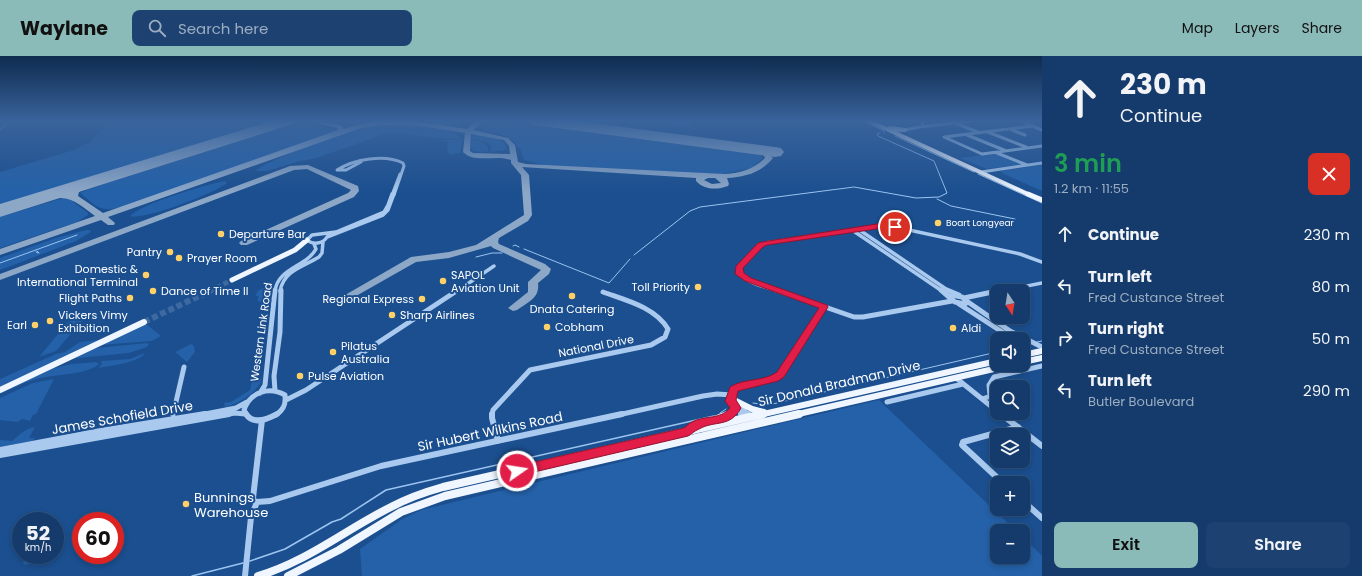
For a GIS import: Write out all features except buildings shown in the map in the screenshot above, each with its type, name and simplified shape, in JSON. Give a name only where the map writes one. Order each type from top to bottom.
[{"type":"main road","points":[[923,144],[1042,199]]},
{"type":"main road","points":[[924,144],[983,172]]},
{"type":"main road","points":[[232,280],[293,251],[307,240]]},
{"type":"main road","points":[[0,390],[144,322]]},
{"type":"main road","points":[[1030,354],[1042,351]]},
{"type":"main road","points":[[1030,361],[1042,358]]},
{"type":"main road","name":"Sir Donald Bradman Drive","points":[[288,576],[339,550],[394,516],[430,501],[749,420],[771,412],[990,363]]},
{"type":"main road","name":"Sir Donald Bradman Drive","points":[[260,576],[310,556],[384,511],[428,492],[688,431],[749,420],[990,370]]},
{"type":"main road","points":[[943,374],[956,378],[959,371]]},
{"type":"main road","points":[[688,431],[696,424],[723,419],[732,413],[737,405],[759,412],[771,412]]},
{"type":"street","points":[[960,144],[982,154],[1042,146]]},
{"type":"street","points":[[990,144],[1006,151]]},
{"type":"street","points":[[1018,144],[1028,148]]},
{"type":"street","points":[[996,152],[1028,165]]},
{"type":"street","points":[[323,242],[314,244],[307,240],[312,235],[326,236],[387,212],[404,165],[399,160],[378,159],[361,162],[342,167],[337,170],[346,170],[361,162]]},
{"type":"street","points":[[983,172],[1042,163]]},
{"type":"street","points":[[959,295],[952,295],[950,299],[863,317],[848,315],[748,280],[740,274],[739,268],[761,245],[765,243],[888,226],[1020,254],[1042,262]]},
{"type":"street","points":[[858,229],[948,290],[959,295],[1010,331],[1042,347]]},
{"type":"street","points":[[852,230],[943,291],[950,299],[1002,332]]},
{"type":"street","name":"Western Link Road","points":[[275,391],[273,383],[280,333],[281,284],[289,274],[320,256],[326,236]]},
{"type":"street","name":"Western Link Road","points":[[260,393],[265,385],[276,284],[279,277],[312,256],[316,249],[314,244]]},
{"type":"street","points":[[286,400],[306,390],[494,266]]},
{"type":"street","points":[[1030,286],[1042,284]]},
{"type":"street","name":"National Drive","points":[[498,440],[492,418],[493,410],[530,370],[651,345],[664,336],[667,331],[666,325],[657,314],[604,292]]},
{"type":"street","points":[[959,304],[965,304],[966,300],[990,293]]},
{"type":"street","points":[[749,420],[737,405],[731,401],[734,389],[775,379],[780,375],[824,307]]},
{"type":"street","points":[[982,399],[990,396],[989,385],[994,377],[1042,366]]},
{"type":"street","points":[[175,417],[176,397],[184,367]]},
{"type":"street","points":[[956,378],[990,405]]},
{"type":"street","points":[[887,402],[963,384]]},
{"type":"street","points":[[275,391],[283,394],[286,400],[285,406],[280,412],[272,417],[262,420],[251,419],[245,414],[244,410],[247,402],[260,393],[275,391]]},
{"type":"street","name":"Sir Hubert Wilkins Road","points":[[257,502],[270,502],[380,466],[674,403],[703,395],[732,395]]},
{"type":"street","name":"James Schofield Drive","points":[[0,450],[167,421],[175,417],[236,408],[247,402]]},
{"type":"street","name":"James Schofield Drive","points":[[0,455],[99,436],[235,413],[245,414]]},
{"type":"street","points":[[245,576],[251,517],[257,502],[254,501],[253,498],[262,420]]},
{"type":"street","points":[[1009,420],[1042,446]]},
{"type":"street","points":[[995,476],[966,450],[962,445],[963,442],[1018,427]]},
{"type":"street","points":[[1030,507],[1042,518]]},
{"type":"shaded area","points":[[85,144],[199,144],[0,206],[0,172],[74,150]]},
{"type":"shaded area","points":[[229,144],[301,144],[118,208],[106,209],[93,204],[80,193]]},
{"type":"shaded area","points":[[314,144],[355,144],[316,158],[300,161],[267,171],[255,171],[264,165]]},
{"type":"shaded area","points":[[448,144],[461,144],[460,153],[450,155],[447,151]]},
{"type":"shaded area","points":[[471,144],[485,144],[488,147],[488,152],[473,151],[471,148]]},
{"type":"shaded area","points":[[489,144],[505,144],[507,150],[491,152],[491,146]]},
{"type":"shaded area","points":[[516,144],[690,144],[754,153],[763,158],[752,168],[723,174],[543,165],[524,160],[520,148],[518,148]]},
{"type":"shaded area","points":[[997,153],[1024,164],[987,169],[959,158]]},
{"type":"shaded area","points":[[1042,165],[1042,191],[1004,174],[1001,171]]},
{"type":"shaded area","points":[[225,181],[227,183],[209,193],[179,205],[149,214],[130,216],[136,211],[159,201],[187,191]]},
{"type":"shaded area","points":[[63,198],[68,198],[88,213],[88,215],[77,222],[0,248],[0,217]]},
{"type":"shaded area","points":[[90,230],[91,232],[76,241],[0,270],[0,258],[56,238]]},
{"type":"shaded area","points":[[263,288],[272,288],[270,309],[257,300],[259,297],[255,295],[258,293],[256,292]]},
{"type":"shaded area","points":[[86,313],[91,314],[81,322],[56,351],[39,357],[68,322]]},
{"type":"shaded area","points":[[145,323],[161,336],[152,341],[100,345]]},
{"type":"shaded area","points":[[99,340],[0,388],[0,379],[56,354],[65,352],[80,342]]},
{"type":"shaded area","points":[[149,344],[147,347],[129,353],[68,359],[96,348]]},
{"type":"shaded area","points":[[191,344],[194,346],[195,352],[187,362],[175,352]]},
{"type":"shaded area","points":[[145,353],[138,359],[132,361],[98,368],[102,364],[101,361],[130,359]]},
{"type":"shaded area","points":[[96,362],[99,364],[94,368],[72,374],[35,379],[0,394],[0,392],[50,369],[72,364]]},
{"type":"shaded area","points":[[54,379],[36,414],[33,415],[30,421],[22,419],[18,422],[0,420],[0,398],[33,383]]},
{"type":"shaded area","points":[[262,379],[256,389],[242,401],[225,407],[224,403],[231,402],[250,390],[252,381]]},
{"type":"shaded area","points":[[879,400],[990,506],[990,516],[1000,516],[1009,524],[990,524],[990,564],[1030,564],[1030,544],[1042,556],[1042,576],[362,576],[360,549],[401,520],[421,510]]},
{"type":"shaded area","points":[[35,427],[29,438],[35,438],[32,441],[0,447],[0,440],[12,441],[26,430]]},
{"type":"waterway","points":[[634,255],[690,211],[700,207],[854,187],[916,198],[939,197],[947,193],[934,161],[897,144]]},
{"type":"waterway","points":[[913,144],[974,172]]},
{"type":"waterway","points":[[978,174],[1042,203]]},
{"type":"waterway","points":[[937,199],[951,206],[1015,219]]},
{"type":"waterway","points":[[0,263],[77,235]]},
{"type":"waterway","points":[[513,246],[515,245],[519,247]]},
{"type":"waterway","points":[[524,249],[609,283],[630,259]]},
{"type":"waterway","points":[[476,257],[492,253],[502,253]]},
{"type":"waterway","points":[[1037,342],[1042,341]]},
{"type":"waterway","points":[[753,403],[768,405],[990,354]]},
{"type":"waterway","points":[[720,413],[726,409]]},
{"type":"waterway","points":[[250,561],[285,549],[332,522],[341,519],[386,490],[714,416]]},
{"type":"waterway","points":[[192,576],[243,563]]},
{"type":"taxiway","points":[[102,216],[308,144]]},
{"type":"taxiway","points":[[467,144],[466,152],[471,155],[501,155],[513,158]]},
{"type":"taxiway","points":[[511,144],[515,163]]},
{"type":"taxiway","points":[[716,176],[749,172],[757,169],[769,158],[765,153],[750,149]]},
{"type":"taxiway","points":[[480,246],[525,219],[528,215],[525,175],[515,163]]},
{"type":"taxiway","points":[[515,163],[526,166],[716,176]]},
{"type":"taxiway","points":[[0,277],[293,168],[308,167],[355,188],[355,191],[351,195],[244,243]]},
{"type":"taxiway","points":[[707,176],[700,178],[700,181],[706,185],[719,186],[725,184],[724,180],[716,176]]},
{"type":"taxiway","points":[[74,197],[73,194],[76,190],[84,185]]},
{"type":"taxiway","points":[[43,198],[60,195],[74,197]]},
{"type":"taxiway","points":[[74,197],[102,216]]},
{"type":"taxiway","points":[[0,252],[102,216]]},
{"type":"taxiway","points":[[102,216],[111,223]]},
{"type":"taxiway","points":[[495,238],[493,242],[496,246],[546,269],[545,272],[533,282],[533,293],[513,308]]},
{"type":"taxiway","points":[[338,302],[414,259],[449,255],[487,245]]},
{"type":"runway","points":[[0,211],[213,144]]},
{"type":"runway","points":[[717,144],[775,152]]},
{"type":"tunnel","points":[[212,290],[232,280]]},
{"type":"tunnel","points":[[144,322],[212,290]]},
{"type":"place","name":"Boart Longyear","points":[[938,223]]},
{"type":"place","name":"Departure Bar","points":[[221,234]]},
{"type":"place","name":"Pantry","points":[[170,252]]},
{"type":"place","name":"Prayer Room","points":[[179,258]]},
{"type":"place","name":"Domestic & International Terminal","points":[[146,275]]},
{"type":"place","name":"SAPOL Aviation Unit","points":[[443,281]]},
{"type":"place","name":"Toll Priority","points":[[698,287]]},
{"type":"place","name":"Dance of Time II","points":[[153,291]]},
{"type":"place","name":"Dnata Catering","points":[[572,296]]},
{"type":"place","name":"Flight Paths","points":[[130,298]]},
{"type":"place","name":"Regional Express","points":[[422,299]]},
{"type":"place","name":"Sharp Airlines","points":[[392,315]]},
{"type":"place","name":"Vickers Vimy Exhibition","points":[[50,321]]},
{"type":"place","name":"Earl","points":[[35,325]]},
{"type":"place","name":"Cobham","points":[[547,327]]},
{"type":"place","name":"Aldi","points":[[953,328]]},
{"type":"place","name":"Pilatus Australia","points":[[333,352]]},
{"type":"place","name":"Pulse Aviation","points":[[300,376]]},
{"type":"place","name":"Bunnings Warehouse","points":[[186,504]]},
{"type":"route","points":[[517,471],[688,431],[696,424],[723,419],[732,413],[736,408],[731,401],[732,392],[734,389],[775,379],[780,375],[824,307],[748,280],[740,274],[739,268],[761,245],[765,243],[883,226],[895,227]]}]
